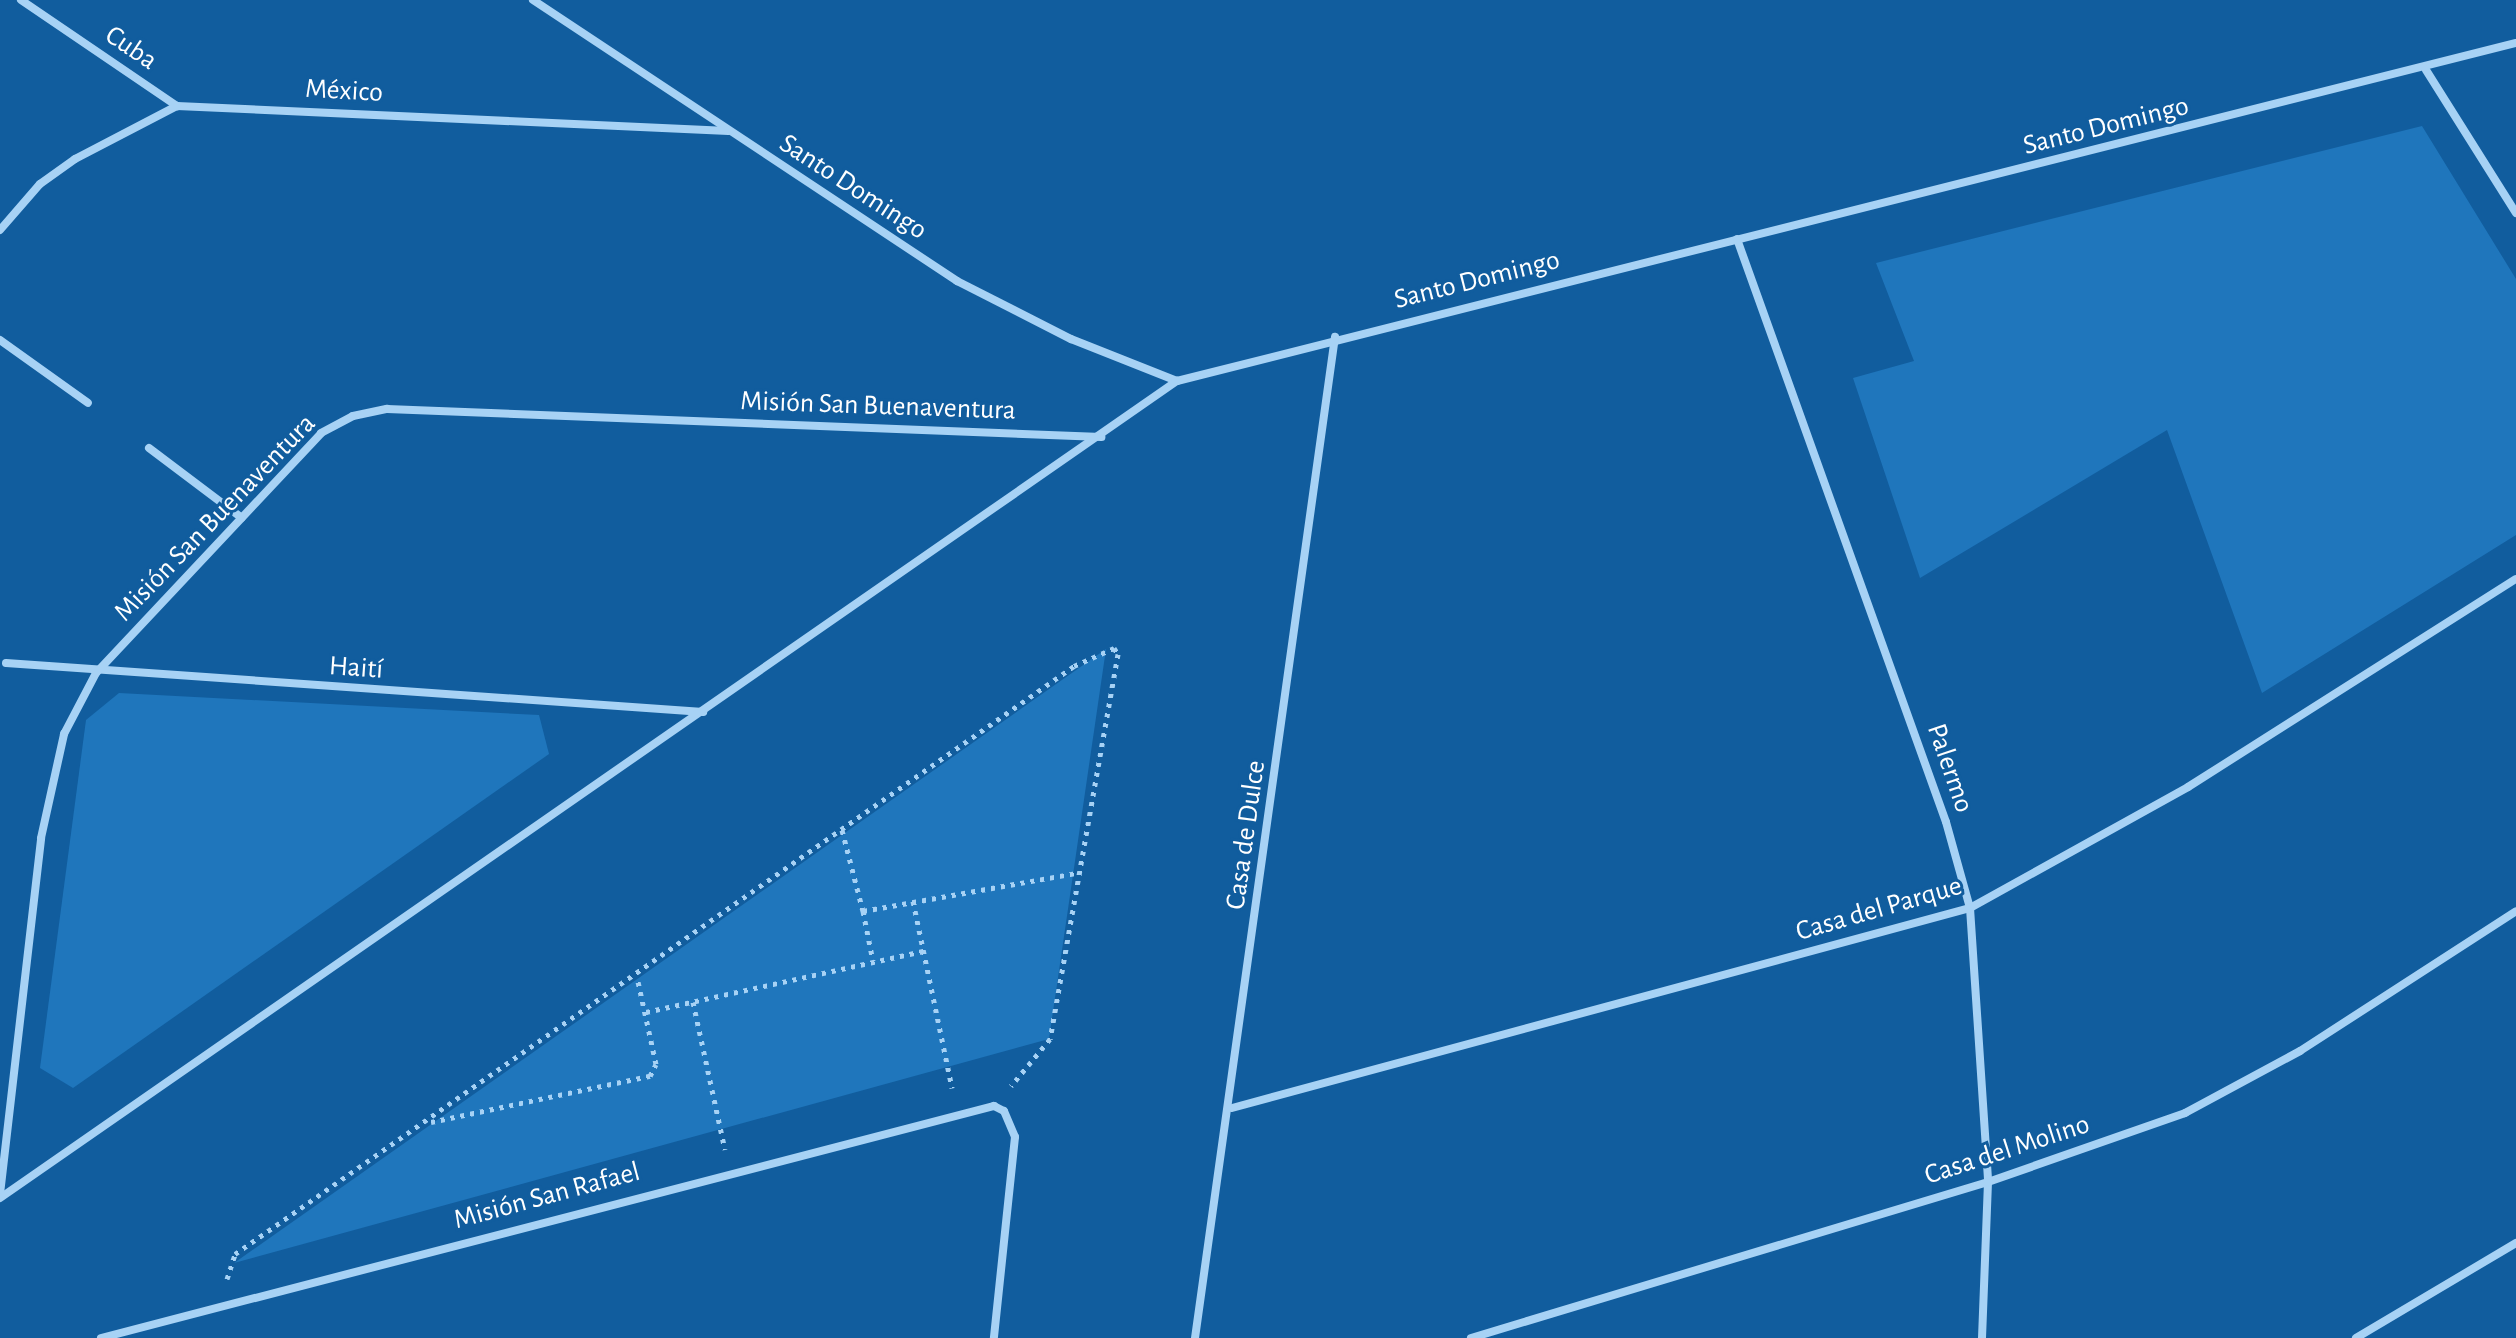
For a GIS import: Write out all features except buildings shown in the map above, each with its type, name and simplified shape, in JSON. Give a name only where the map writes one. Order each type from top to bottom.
[{"type":"street","name":"Cuba","points":[[21,0],[177,106]]},
{"type":"street","name":"Santo Domingo","points":[[533,0],[970,289],[1071,339],[1177,381],[1335,337],[2426,70],[2516,43]]},
{"type":"street","points":[[2426,70],[2516,213]]},
{"type":"street","name":"México","points":[[177,106],[728,131]]},
{"type":"street","points":[[0,230],[40,184],[75,159],[177,106]]},
{"type":"street","name":"Palermo","points":[[1737,239],[1941,807],[1970,908],[1988,1182],[1982,1338]]},
{"type":"street","name":"Casa de Dulce","points":[[1195,1338],[1232,1108],[1335,337]]},
{"type":"street","points":[[0,340],[88,403]]},
{"type":"street","points":[[0,1196],[1101,437],[1177,381]]},
{"type":"street","name":"Misión San Buenaventura","points":[[0,1196],[41,838],[64,734],[96,673],[321,433],[353,416],[387,409],[1101,437]]},
{"type":"street","points":[[149,448],[242,518]]},
{"type":"street","name":"Casa del Parque","points":[[1232,1108],[1970,908],[2188,787],[2516,579]]},
{"type":"street","name":"Haití","points":[[6,663],[96,673],[703,712]]},
{"type":"street","name":"Casa del Molino","points":[[1471,1338],[1988,1182],[2227,1092],[2516,911]]},
{"type":"street","points":[[994,1106],[1004,1111],[1015,1137],[994,1338]]},
{"type":"street","name":"Misión San Rafael","points":[[101,1338],[956,1112],[994,1106]]},
{"type":"street","points":[[2356,1338],[2516,1243]]},
{"type":"path","points":[[232,1303],[226,1272],[235,1254],[637,977],[1094,652],[1114,648],[1118,654],[1076,873],[1050,1039],[994,1106]]},
{"type":"path","points":[[842,830],[873,961]]},
{"type":"path","points":[[863,911],[1076,873]]},
{"type":"path","points":[[913,901],[956,1112]]},
{"type":"path","points":[[646,1012],[924,951]]},
{"type":"path","points":[[426,1123],[650,1076],[656,1064],[637,977]]},
{"type":"path","points":[[693,1002],[729,1171]]},
{"type":"shaded area","points":[[2422,126],[2516,279],[2516,535],[2262,693],[2167,430],[1920,578],[1853,378],[1914,361],[1876,263]]},
{"type":"shaded area","points":[[1106,649],[1049,1039],[234,1263]]},
{"type":"shaded area","points":[[119,693],[539,715],[549,754],[73,1088],[40,1068],[86,720]]}]
